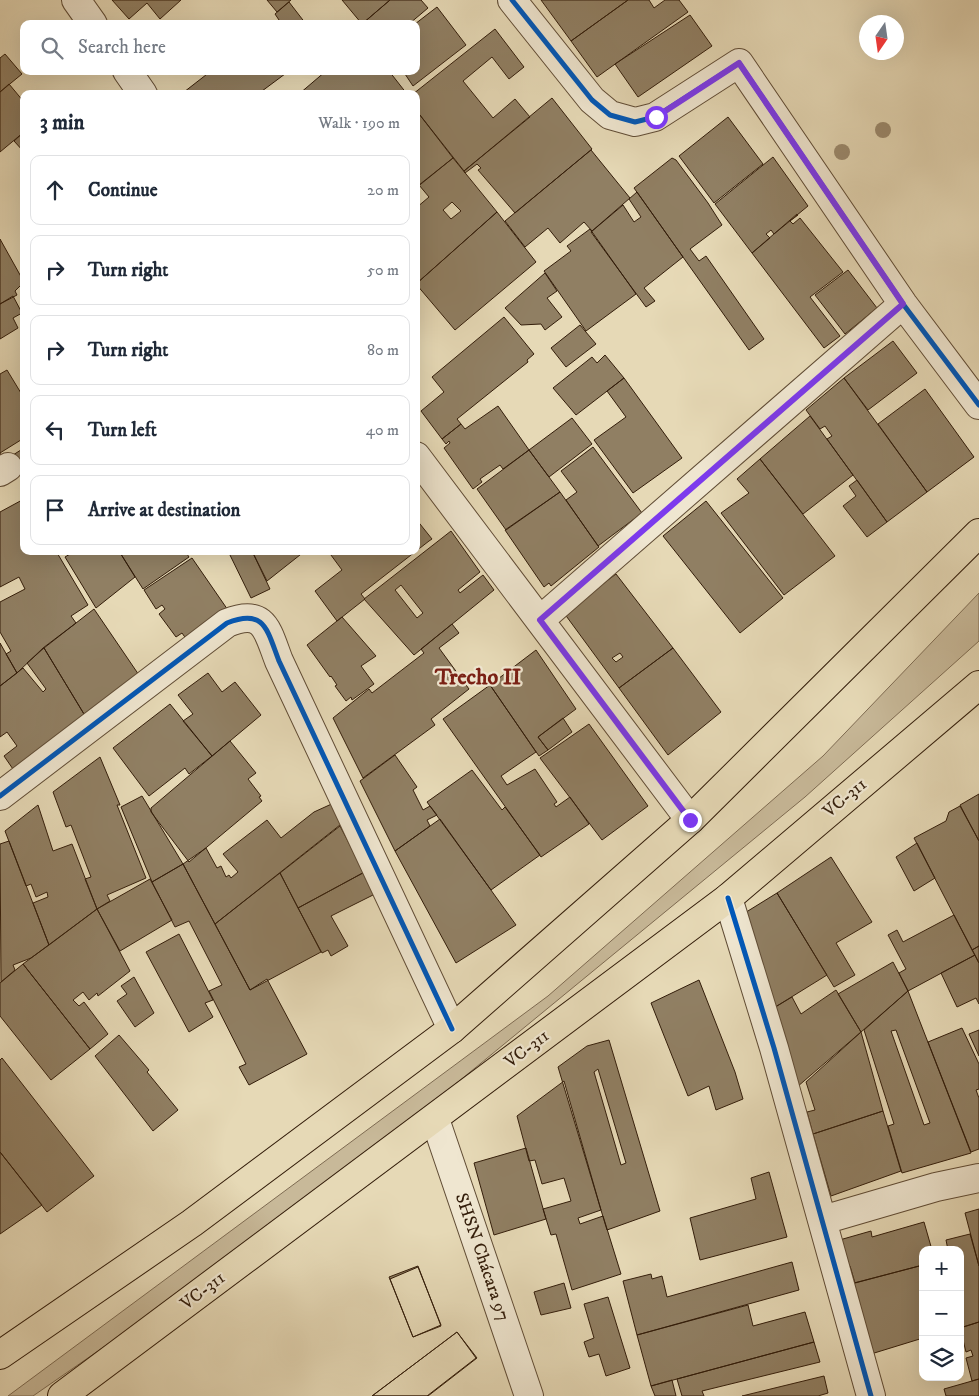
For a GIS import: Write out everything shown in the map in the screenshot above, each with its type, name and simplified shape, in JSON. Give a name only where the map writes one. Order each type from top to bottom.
[{"type":"main road","points":[[0,1355],[192,1223],[452,1029],[690,820],[979,533]]},
{"type":"main road","name":"VC-311","points":[[62,1396],[435,1119],[728,898],[979,685]]},
{"type":"street","points":[[76,0],[90,20]]},
{"type":"street","points":[[512,0],[592,100],[610,115],[635,122],[656,117],[739,63],[903,304],[979,405]]},
{"type":"street","points":[[130,75],[140,90]]},
{"type":"street","points":[[540,620],[903,304]]},
{"type":"street","points":[[420,461],[690,820]]},
{"type":"street","points":[[0,796],[227,623],[242,617],[254,618],[261,622],[269,636],[278,661],[452,1029]]},
{"type":"street","points":[[728,898],[774,1048],[870,1396]]},
{"type":"street","name":"SHSN Chácara 97","points":[[435,1119],[521,1393]]},
{"type":"street","points":[[823,1220],[936,1187],[979,1178]]},
{"type":"shaded area","points":[[979,593],[979,641],[805,797],[447,1091],[163,1306],[33,1396],[8,1396],[548,996],[823,756]]},
{"type":"building","points":[[112,0],[181,0],[160,19],[147,3],[129,19]]},
{"type":"building","points":[[267,0],[291,0],[277,12]]},
{"type":"building","points":[[342,0],[390,0],[367,20],[359,20]]},
{"type":"building","points":[[390,0],[421,0],[428,8],[414,20],[367,20]]},
{"type":"building","points":[[541,0],[628,0],[571,41]]},
{"type":"building","points":[[628,0],[649,0],[654,8],[665,0],[679,0],[688,12],[597,77],[571,41]]},
{"type":"building","points":[[289,2],[303,20],[279,20],[275,14]]},
{"type":"building","points":[[437,7],[466,45],[413,86],[406,75],[420,75],[420,20]]},
{"type":"building","points":[[690,15],[712,46],[638,97],[615,64]]},
{"type":"building","points":[[495,29],[524,67],[509,79],[492,57],[463,81],[493,118],[515,99],[530,117],[464,171],[420,115],[420,90],[418,90]]},
{"type":"building","points":[[5,54],[21,75],[0,92],[0,58]]},
{"type":"building","points":[[206,75],[284,75],[263,90],[187,90]]},
{"type":"building","points":[[321,75],[392,75],[404,90],[304,90]]},
{"type":"building","points":[[9,84],[20,97],[20,135],[0,152],[0,92]]},
{"type":"building","points":[[552,98],[592,149],[515,213],[478,170],[481,168],[477,164],[465,173],[464,171]]},
{"type":"building","points":[[420,115],[453,158],[420,185]]},
{"type":"building","points":[[728,117],[763,164],[714,203],[679,156]]},
{"type":"building","points":[[20,136],[20,148],[14,141]]},
{"type":"building","points":[[591,150],[630,198],[592,231],[584,222],[560,243],[548,228],[525,247],[505,221]]},
{"type":"building","points":[[773,157],[808,206],[774,234],[771,230],[766,234],[770,238],[752,253],[715,204]]},
{"type":"building","points":[[453,158],[497,212],[420,280],[420,205],[429,197],[420,184]],"holes":[[[452,202],[461,211],[451,219],[443,210]]]},
{"type":"building","points":[[672,158],[676,160],[722,225],[690,249],[699,261],[706,256],[764,339],[749,350],[634,188]]},
{"type":"building","points":[[637,192],[683,257],[644,288],[655,301],[646,307],[591,232],[623,205],[634,222],[641,217],[629,199]]},
{"type":"building","points":[[497,212],[536,262],[455,330],[420,289],[420,280]]},
{"type":"building","points":[[797,214],[790,221],[793,224],[800,218],[843,272],[810,297],[840,336],[824,348],[752,253]]},
{"type":"building","points":[[590,229],[636,294],[586,331],[544,271],[571,251],[567,246]]},
{"type":"building","points":[[0,239],[20,275],[20,286],[15,291],[17,295],[0,304]]},
{"type":"building","points":[[848,270],[877,308],[845,334],[815,295]]},
{"type":"building","points":[[545,273],[557,291],[547,298],[562,317],[545,330],[541,324],[521,325],[505,308]]},
{"type":"building","points":[[13,296],[20,309],[20,314],[13,318],[18,328],[0,339],[0,304]]},
{"type":"building","points":[[504,317],[534,354],[527,360],[528,362],[457,419],[461,424],[442,439],[421,411],[444,392],[432,377]]},
{"type":"building","points":[[580,325],[596,344],[566,367],[551,348]]},
{"type":"building","points":[[893,341],[917,373],[868,410],[844,378]]},
{"type":"building","points":[[605,355],[624,378],[576,415],[553,388],[592,357],[597,363]]},
{"type":"building","points":[[7,370],[20,391],[20,451],[2,462],[0,459],[0,374]]},
{"type":"building","points":[[624,378],[682,458],[633,493],[594,440],[626,417],[607,391]]},
{"type":"building","points":[[844,378],[927,492],[887,522],[827,439],[832,436],[825,426],[820,429],[806,410]]},
{"type":"building","points":[[925,389],[974,457],[927,492],[878,424]]},
{"type":"building","points":[[498,406],[529,450],[503,469],[500,465],[480,479],[482,482],[473,489],[444,448],[450,443],[449,441],[446,444],[442,439],[461,424],[465,429]]},
{"type":"building","points":[[810,416],[853,475],[803,514],[760,459]]},
{"type":"building","points":[[572,418],[592,444],[549,477],[529,450]]},
{"type":"building","points":[[20,440],[20,471],[12,476],[0,460],[0,453]]},
{"type":"building","points":[[593,447],[642,513],[598,546],[566,500],[577,492],[561,471]]},
{"type":"building","points":[[529,450],[560,492],[506,530],[477,489]]},
{"type":"building","points":[[760,459],[835,556],[784,595],[721,513],[749,493],[737,479]]},
{"type":"building","points":[[857,480],[887,522],[867,537],[843,506],[856,496],[849,486]]},
{"type":"building","points":[[560,492],[599,547],[551,586],[549,583],[544,587],[505,530]]},
{"type":"building","points":[[20,501],[20,555],[58,555],[88,605],[71,616],[76,623],[43,648],[17,673],[6,654],[11,651],[0,632],[0,602],[25,589],[19,577],[0,587],[0,512]]},
{"type":"building","points":[[706,501],[783,598],[740,633],[663,536]]},
{"type":"building","points":[[420,524],[432,539],[420,548]]},
{"type":"building","points":[[451,531],[480,572],[458,590],[460,593],[483,575],[494,590],[414,655],[364,599]],"holes":[[[401,585],[423,613],[417,618],[395,590]]]},
{"type":"building","points":[[68,555],[121,555],[135,577],[96,608],[65,557]]},
{"type":"building","points":[[122,555],[188,555],[189,557],[143,589]]},
{"type":"building","points":[[230,555],[254,555],[270,589],[251,598]]},
{"type":"building","points":[[254,555],[300,555],[267,581]]},
{"type":"building","points":[[331,555],[411,555],[361,594],[365,599],[337,621],[315,591],[342,570]]},
{"type":"building","points":[[192,558],[230,613],[189,643],[182,633],[176,637],[159,614],[165,609],[162,605],[156,609],[144,590]]},
{"type":"building","points":[[616,574],[673,648],[619,688],[564,613]],"holes":[[[620,653],[623,657],[616,662],[612,658]]]},
{"type":"building","points":[[94,609],[141,678],[87,719],[44,648]]},
{"type":"building","points":[[342,617],[376,656],[361,666],[374,684],[352,700],[351,697],[346,701],[335,686],[337,685],[331,676],[307,645]]},
{"type":"building","points":[[452,624],[459,633],[439,648],[469,689],[431,719],[435,725],[363,778],[333,718],[369,689],[372,693],[424,653],[421,649]]},
{"type":"building","points":[[0,643],[17,673],[0,686]]},
{"type":"building","points":[[44,648],[87,719],[15,772],[4,756],[17,746],[7,732],[0,737],[0,686],[23,668],[43,692],[46,689],[27,663]]},
{"type":"building","points":[[673,648],[721,712],[668,755],[619,688]]},
{"type":"building","points":[[536,650],[576,709],[538,737],[548,750],[539,756],[490,685]]},
{"type":"building","points":[[208,673],[222,692],[235,682],[261,715],[212,756],[183,721],[193,714],[178,695]]},
{"type":"building","points":[[490,685],[536,752],[501,776],[507,785],[535,769],[557,802],[554,804],[556,807],[570,797],[589,824],[541,857],[443,719]]},
{"type":"building","points":[[170,704],[212,756],[189,774],[185,768],[149,796],[113,748]]},
{"type":"building","points":[[563,718],[572,732],[548,750],[538,737]]},
{"type":"building","points":[[589,724],[648,806],[602,840],[540,758]]},
{"type":"building","points":[[230,741],[256,773],[248,779],[261,796],[259,797],[262,801],[189,862],[151,812],[151,808]]},
{"type":"building","points":[[395,755],[417,787],[413,790],[423,810],[430,806],[437,815],[427,820],[430,826],[395,851],[360,781]]},
{"type":"building","points":[[100,757],[120,805],[117,805],[146,878],[107,895],[110,901],[97,909],[85,879],[91,877],[71,825],[66,827],[53,792]]},
{"type":"building","points":[[472,770],[502,810],[505,807],[540,855],[491,890],[427,802]]},
{"type":"building","points":[[979,794],[979,841],[960,805]]},
{"type":"building","points":[[142,796],[183,864],[152,882],[121,807]]},
{"type":"building","points":[[336,802],[345,821],[215,924],[183,864],[206,848],[217,868],[221,866],[226,877],[229,875],[231,878],[238,872],[223,854],[267,820],[281,838],[314,812]]},
{"type":"building","points":[[38,805],[53,851],[72,844],[97,909],[49,945],[33,903],[48,897],[47,892],[36,897],[31,884],[26,886],[5,831]]},
{"type":"building","points":[[960,806],[979,841],[979,946],[972,950],[914,838],[946,821],[949,812]]},
{"type":"building","points":[[440,819],[516,925],[456,963],[395,851]]},
{"type":"building","points":[[340,826],[352,849],[362,843],[372,868],[298,908],[280,873]]},
{"type":"building","points":[[9,841],[49,945],[31,958],[13,965],[15,970],[1,982],[0,844]]},
{"type":"building","points":[[917,843],[935,878],[914,891],[896,857]]},
{"type":"building","points":[[831,857],[872,922],[836,943],[855,975],[834,987],[777,893]]},
{"type":"building","points":[[183,864],[250,990],[267,979],[307,1054],[249,1085],[239,1067],[246,1064],[209,991],[222,985],[189,921],[175,927],[152,882]]},
{"type":"building","points":[[372,868],[385,889],[331,916],[348,946],[331,956],[328,950],[322,953],[298,908]]},
{"type":"building","points":[[280,873],[321,952],[250,990],[215,924]]},
{"type":"building","points":[[150,879],[172,920],[120,951],[97,909]]},
{"type":"building","points":[[777,893],[827,975],[772,1009],[735,919]]},
{"type":"building","points":[[97,909],[130,971],[98,996],[97,993],[89,1000],[83,992],[73,1000],[79,1006],[84,1002],[108,1034],[90,1049],[23,964]]},
{"type":"building","points":[[954,915],[975,955],[908,991],[899,973],[906,969],[888,935],[897,930],[903,942]]},
{"type":"building","points":[[179,934],[213,1000],[205,1003],[213,1017],[189,1032],[146,952]]},
{"type":"building","points":[[979,946],[979,963],[972,950]]},
{"type":"building","points":[[975,955],[979,963],[979,1004],[976,998],[957,1007],[941,973]]},
{"type":"building","points":[[893,962],[908,991],[861,1032],[838,994]]},
{"type":"building","points":[[23,964],[90,1049],[51,1080],[0,1016],[0,983]]},
{"type":"building","points":[[134,977],[154,1013],[135,1027],[117,1001],[127,994],[121,986]]},
{"type":"building","points":[[699,980],[735,1072],[743,1099],[716,1110],[709,1086],[688,1096],[651,1003]]},
{"type":"building","points":[[836,990],[861,1032],[797,1087],[772,1009],[792,997],[801,1014]]},
{"type":"building","points":[[908,991],[971,1153],[902,1173],[888,1126],[894,1124],[864,1030]],"holes":[[[896,1030],[930,1123],[924,1125],[891,1031]]]},
{"type":"building","points":[[962,1028],[979,1064],[979,1089],[976,1090],[979,1098],[979,1149],[971,1152],[928,1042]]},
{"type":"building","points":[[979,1030],[979,1056],[969,1034]]},
{"type":"building","points":[[861,1032],[883,1111],[813,1134],[807,1112],[815,1110],[806,1082]]},
{"type":"building","points":[[119,1035],[149,1070],[147,1072],[178,1110],[153,1131],[95,1056]]},
{"type":"building","points":[[609,1040],[660,1211],[607,1230],[558,1067],[587,1046]],"holes":[[[598,1069],[626,1163],[621,1165],[594,1072]]]},
{"type":"building","points":[[2,1058],[94,1176],[47,1212],[0,1152],[0,1060]]},
{"type":"building","points":[[564,1081],[601,1210],[578,1218],[580,1224],[603,1216],[621,1274],[572,1290],[556,1234],[551,1235],[543,1209],[571,1201],[564,1178],[542,1184],[535,1160],[529,1161],[517,1116]]},
{"type":"building","points":[[883,1111],[901,1171],[831,1196],[813,1134]]},
{"type":"building","points":[[526,1148],[546,1219],[494,1235],[474,1163]]},
{"type":"building","points":[[0,1152],[42,1205],[0,1234]]},
{"type":"building","points":[[769,1172],[787,1237],[700,1260],[690,1218],[756,1199],[751,1178]]},
{"type":"building","points":[[979,1209],[979,1266],[965,1213]]},
{"type":"building","points":[[924,1222],[931,1246],[919,1246],[919,1266],[855,1283],[850,1266],[843,1267],[836,1241],[871,1231],[872,1237]]},
{"type":"building","points":[[970,1234],[979,1266],[979,1322],[964,1327],[964,1246],[947,1246],[946,1240]]},
{"type":"building","points":[[792,1262],[799,1290],[637,1335],[623,1281],[651,1274],[652,1279],[662,1276],[667,1297]]},
{"type":"building","points":[[418,1266],[441,1326],[413,1337],[389,1277]]},
{"type":"building","points":[[919,1266],[919,1339],[871,1354],[854,1283]]},
{"type":"building","points":[[418,1267],[441,1325],[413,1337],[390,1279]]},
{"type":"building","points":[[564,1283],[571,1308],[541,1315],[534,1292]]},
{"type":"building","points":[[608,1297],[630,1368],[606,1376],[599,1354],[589,1357],[584,1342],[594,1338],[584,1304]]},
{"type":"building","points":[[748,1305],[753,1326],[805,1312],[814,1342],[651,1386],[637,1335]]},
{"type":"building","points":[[979,1322],[979,1379],[972,1381],[966,1358],[973,1356],[971,1350],[966,1352],[964,1327]]},
{"type":"building","points":[[457,1332],[476,1358],[427,1396],[372,1396]]},
{"type":"building","points":[[457,1332],[477,1358],[428,1396],[372,1396]]},
{"type":"building","points":[[814,1342],[820,1362],[702,1391],[704,1396],[682,1396],[677,1379]]},
{"type":"building","points":[[824,1376],[828,1393],[818,1396],[742,1396]]},
{"type":"building","points":[[979,1379],[979,1396],[946,1396],[944,1389]]},
{"type":"building","points":[[672,1380],[676,1396],[655,1396],[651,1386]]},
{"type":"cycle path","points":[[512,0],[592,100],[610,115],[635,122],[655,117],[739,63],[903,304],[979,405]]},
{"type":"cycle path","points":[[0,796],[227,623],[249,618],[257,620],[267,631],[279,661],[452,1029]]},
{"type":"cycle path","points":[[728,898],[774,1048],[871,1396]]},
{"type":"district","name":"Trecho II","points":[[478,677]]},
{"type":"route","points":[[656,117],[739,63],[903,304],[540,620],[690,820]]}]
